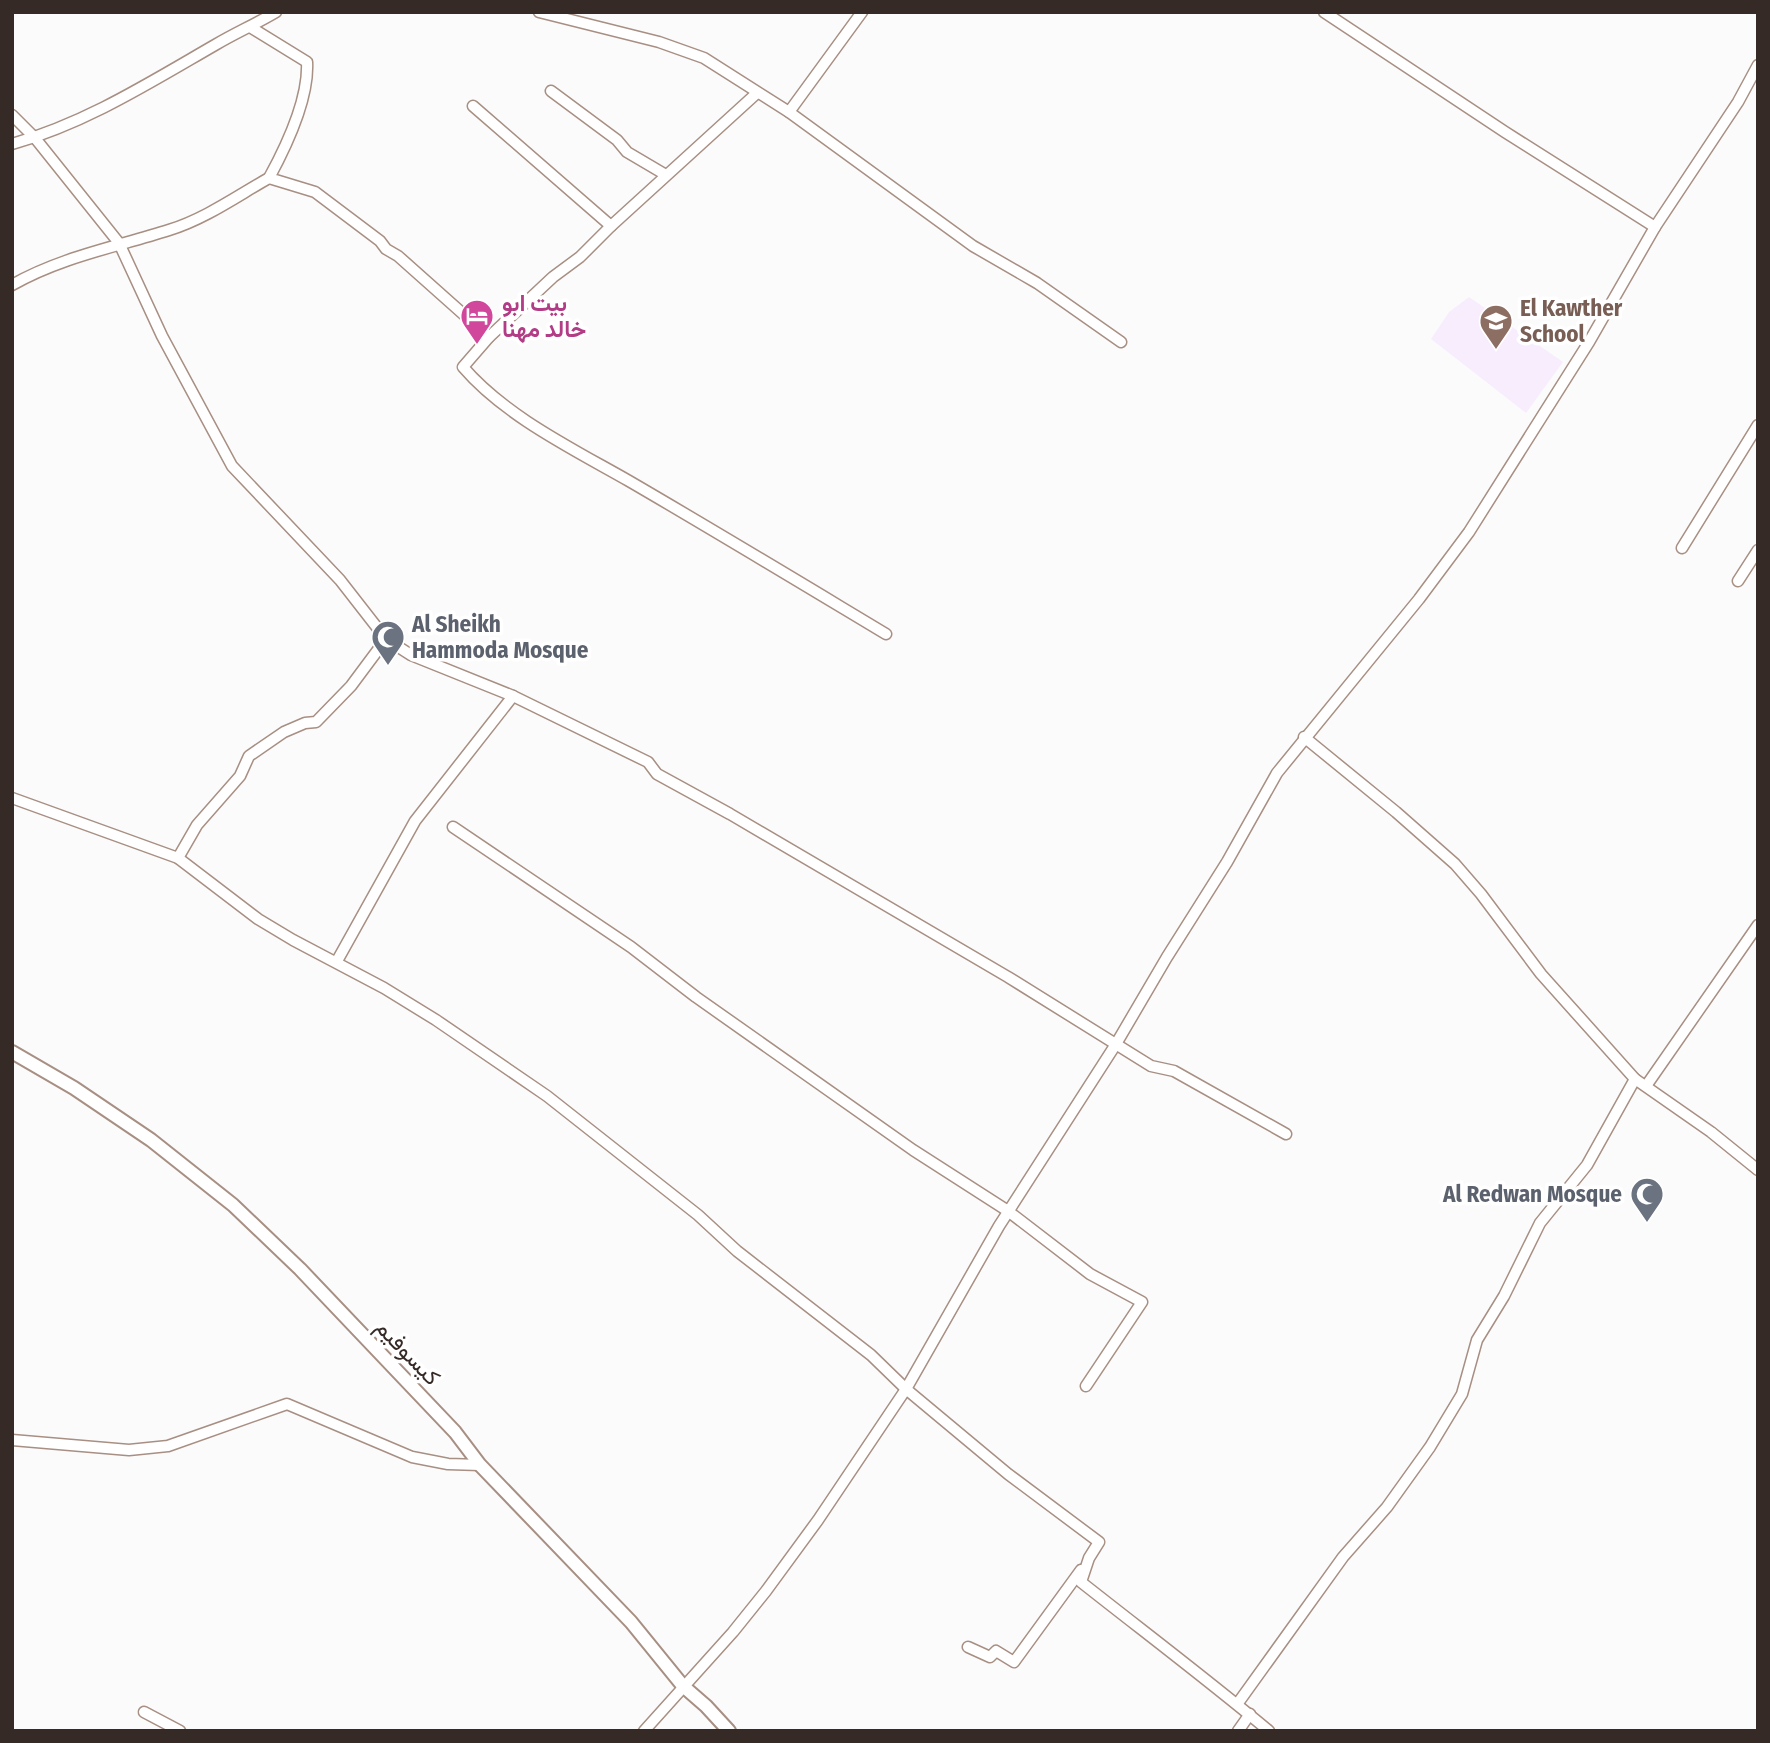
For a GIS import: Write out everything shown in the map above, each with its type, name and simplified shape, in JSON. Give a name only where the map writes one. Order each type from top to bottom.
[{"type":"street","points":[[12,144],[35,138],[106,108],[276,12]]},
{"type":"street","points":[[539,12],[659,42],[704,58],[789,112],[973,246],[1037,283],[1121,342]]},
{"type":"street","points":[[789,112],[862,12]]},
{"type":"street","points":[[1324,12],[1655,227]]},
{"type":"street","points":[[12,285],[32,274],[119,243],[193,221],[269,178],[287,145],[308,79],[307,62],[250,27]]},
{"type":"street","points":[[644,1731],[733,1632],[765,1591],[818,1520],[906,1389],[1008,1211],[1116,1044],[1227,862],[1277,773],[1419,599],[1469,532],[1589,342],[1655,227],[1738,102],[1758,65]]},
{"type":"street","points":[[551,91],[617,140],[627,152],[666,175]]},
{"type":"street","points":[[757,93],[580,257],[553,277],[489,337],[463,367],[476,382],[548,436],[629,481],[886,634]]},
{"type":"street","points":[[473,106],[611,226]]},
{"type":"street","points":[[12,115],[35,138],[119,243],[162,336],[232,466],[340,580],[386,639],[411,655],[513,696],[648,762],[657,774],[1008,977],[1151,1066],[1174,1071],[1286,1134]]},
{"type":"street","points":[[269,178],[315,192],[380,241],[489,337]]},
{"type":"street","points":[[1682,548],[1758,425]]},
{"type":"street","points":[[1738,581],[1758,550]]},
{"type":"street","points":[[178,858],[197,825],[240,776],[249,756],[284,732],[304,723],[316,722],[351,686],[386,639]]},
{"type":"street","points":[[337,961],[415,821],[513,696]]},
{"type":"street","points":[[1304,737],[1396,811],[1455,864],[1541,974],[1635,1079],[1711,1132],[1758,1170]]},
{"type":"street","points":[[12,798],[178,858],[258,919],[293,940],[337,961],[436,1020],[547,1096],[698,1215],[737,1251],[871,1355],[906,1389],[1008,1474],[1099,1542],[1014,1662],[996,1651],[990,1657],[968,1647]]},
{"type":"street","points":[[453,827],[631,947],[696,997],[914,1150],[1008,1211],[1090,1274],[1142,1302],[1086,1385]]},
{"type":"street","points":[[1646,1086],[1758,925]]},
{"type":"street","name":"كيسوفيم","points":[[12,1052],[74,1088],[140,1132],[233,1205],[300,1269],[454,1432],[480,1465],[631,1622],[683,1686],[729,1731]]},
{"type":"street","points":[[1238,1703],[1343,1557],[1387,1507],[1430,1447],[1462,1394],[1477,1340],[1540,1223],[1587,1165],[1635,1079]]},
{"type":"street","points":[[12,1440],[129,1450],[169,1446],[287,1404],[412,1457],[448,1464],[480,1465]]},
{"type":"street","points":[[1089,1558],[1080,1582],[1238,1703],[1269,1731]]},
{"type":"street","points":[[144,1712],[180,1731]]},
{"type":"street","points":[[1238,1731],[1250,1714]]},
{"type":"shaded area","name":"El Kawther School","points":[[1469,297],[1563,362],[1526,413],[1431,339],[1449,312]]},
{"type":"place","name":"بيت ابو خالد مهنا","points":[[477,346]]},
{"type":"place","name":"El Kawther School","points":[[1496,351]]},
{"type":"place","name":"Al Sheikh Hammoda Mosque","points":[[388,667]]},
{"type":"place","name":"Al Redwan Mosque","points":[[1647,1224]]}]
